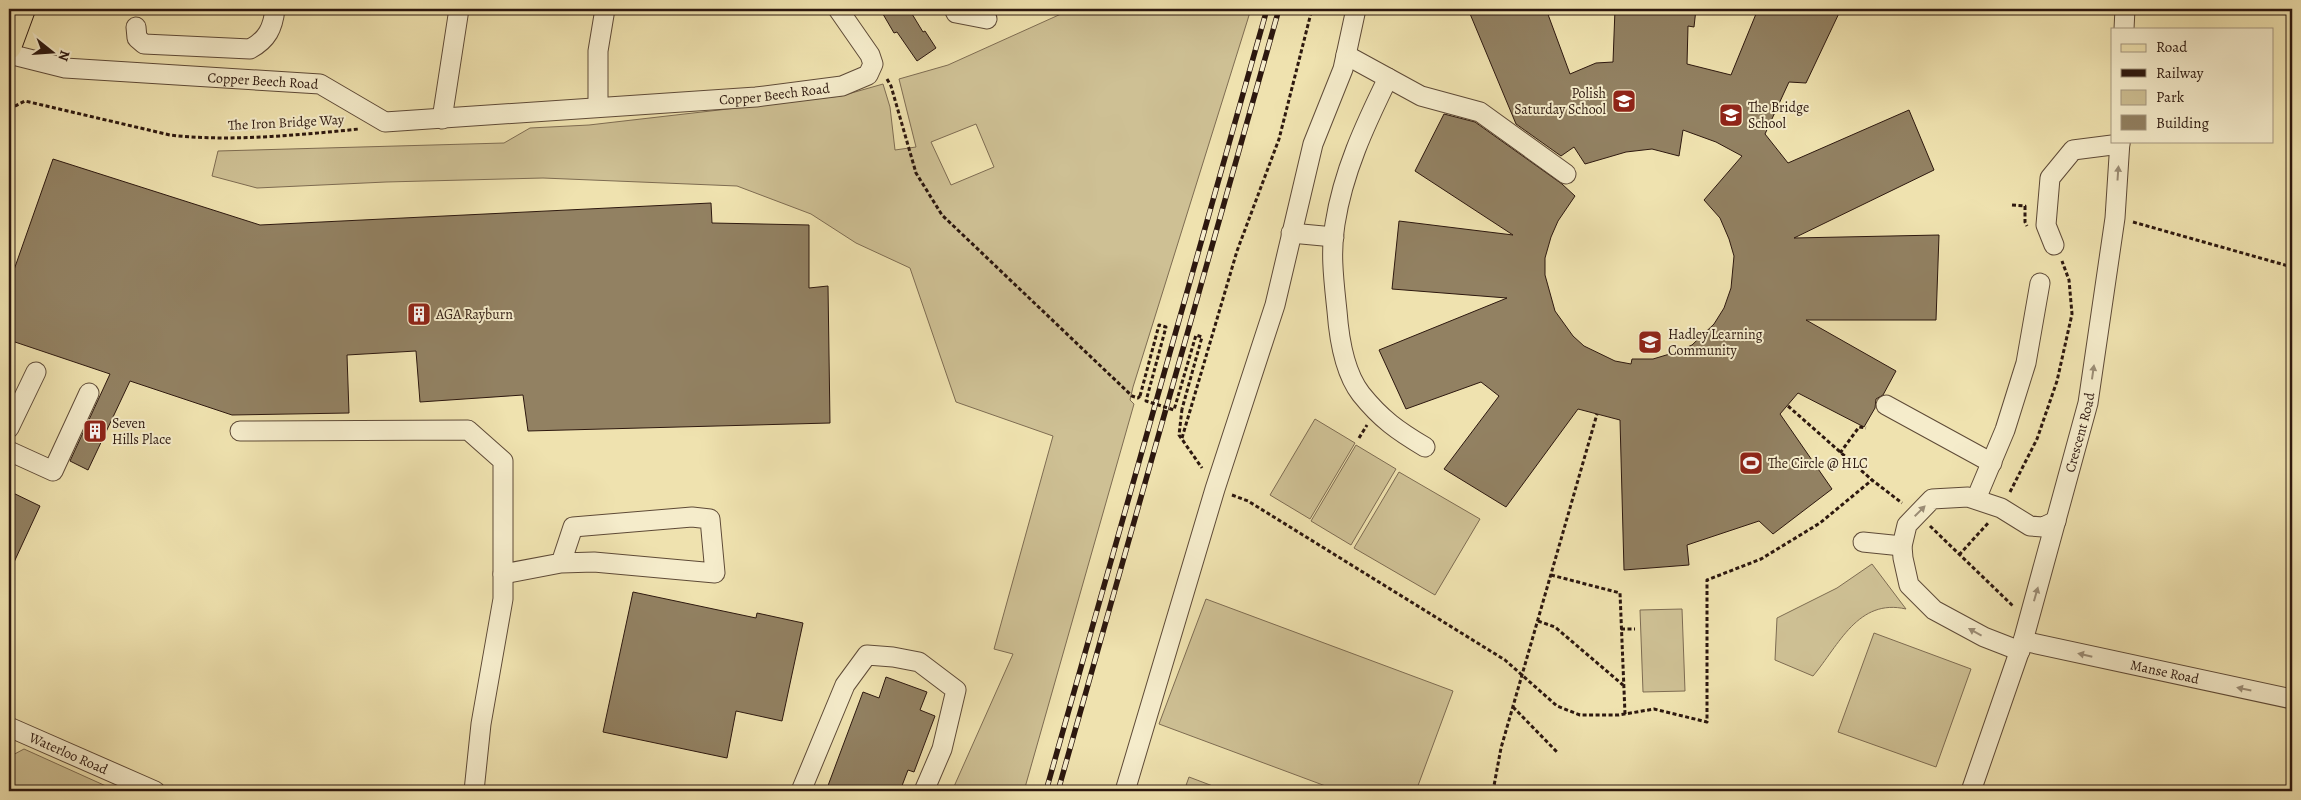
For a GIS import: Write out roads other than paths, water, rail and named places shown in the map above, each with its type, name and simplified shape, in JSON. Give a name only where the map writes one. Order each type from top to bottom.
[{"type":"main road","points":[[9,48],[23,9]]},
{"type":"street","points":[[136,27],[137,38],[144,44],[250,49],[263,42],[274,23],[275,9]]},
{"type":"street","points":[[442,119],[459,9]]},
{"type":"street","points":[[598,108],[598,51],[605,9]]},
{"type":"street","name":"Copper Beech Road","points":[[9,54],[65,68],[320,84],[378,120],[385,122],[442,119],[756,97],[842,86],[868,75],[874,64],[870,55],[838,9]]},
{"type":"street","points":[[954,9],[956,13],[987,19]]},
{"type":"street","points":[[1125,791],[1215,489],[1275,304],[1313,144],[1342,69],[1356,9]]},
{"type":"street","points":[[2124,28],[2125,9]]},
{"type":"street","points":[[1346,55],[1421,96],[1480,112],[1566,174]]},
{"type":"street","points":[[1388,78],[1362,132],[1346,177],[1335,224],[1332,257],[1338,324],[1347,366],[1360,393],[1391,426],[1425,447]]},
{"type":"street","points":[[2054,245],[2046,225],[2050,178],[2073,150],[2120,143]]},
{"type":"street","name":"Crescent Road","points":[[1971,791],[2027,645],[2056,522],[2088,403],[2119,214],[2120,143]]},
{"type":"street","points":[[1291,233],[1334,237]]},
{"type":"street","points":[[1976,499],[2011,413],[2026,363],[2040,283]]},
{"type":"street","points":[[9,428],[36,372]]},
{"type":"street","points":[[9,451],[52,471],[89,393]]},
{"type":"street","points":[[1886,405],[1992,463]]},
{"type":"street","points":[[240,431],[468,430],[503,461],[503,599],[481,724],[474,791]]},
{"type":"street","points":[[1863,542],[1902,546],[1907,525],[1932,499],[1968,497],[1976,499],[2001,508],[2030,526],[2043,527],[2056,522]]},
{"type":"street","points":[[503,574],[561,563],[594,562],[715,573],[710,519],[692,517],[573,527],[561,563]]},
{"type":"street","name":"Manse Road","points":[[1902,546],[1902,558],[1909,584],[1934,610],[1984,637],[2292,699]]},
{"type":"street","points":[[801,791],[845,685],[867,655],[919,662],[956,690],[942,749],[924,791]]},
{"type":"street","name":"Waterloo Road","points":[[9,727],[155,791]]},
{"type":"railway","points":[[1046,791],[1267,9]]},
{"type":"railway","points":[[1058,791],[1279,9]]},
{"type":"place","name":"Polish Saturday School","points":[[1624,101]]},
{"type":"place","name":"The Bridge School","points":[[1731,115]]},
{"type":"place","name":"AGA Rayburn","points":[[419,314]]},
{"type":"place","name":"Hadley Learning Community","points":[[1650,342]]},
{"type":"place","name":"Seven Hills Place","points":[[95,431]]},
{"type":"place","name":"The Circle @ HLC","points":[[1751,463]]}]
